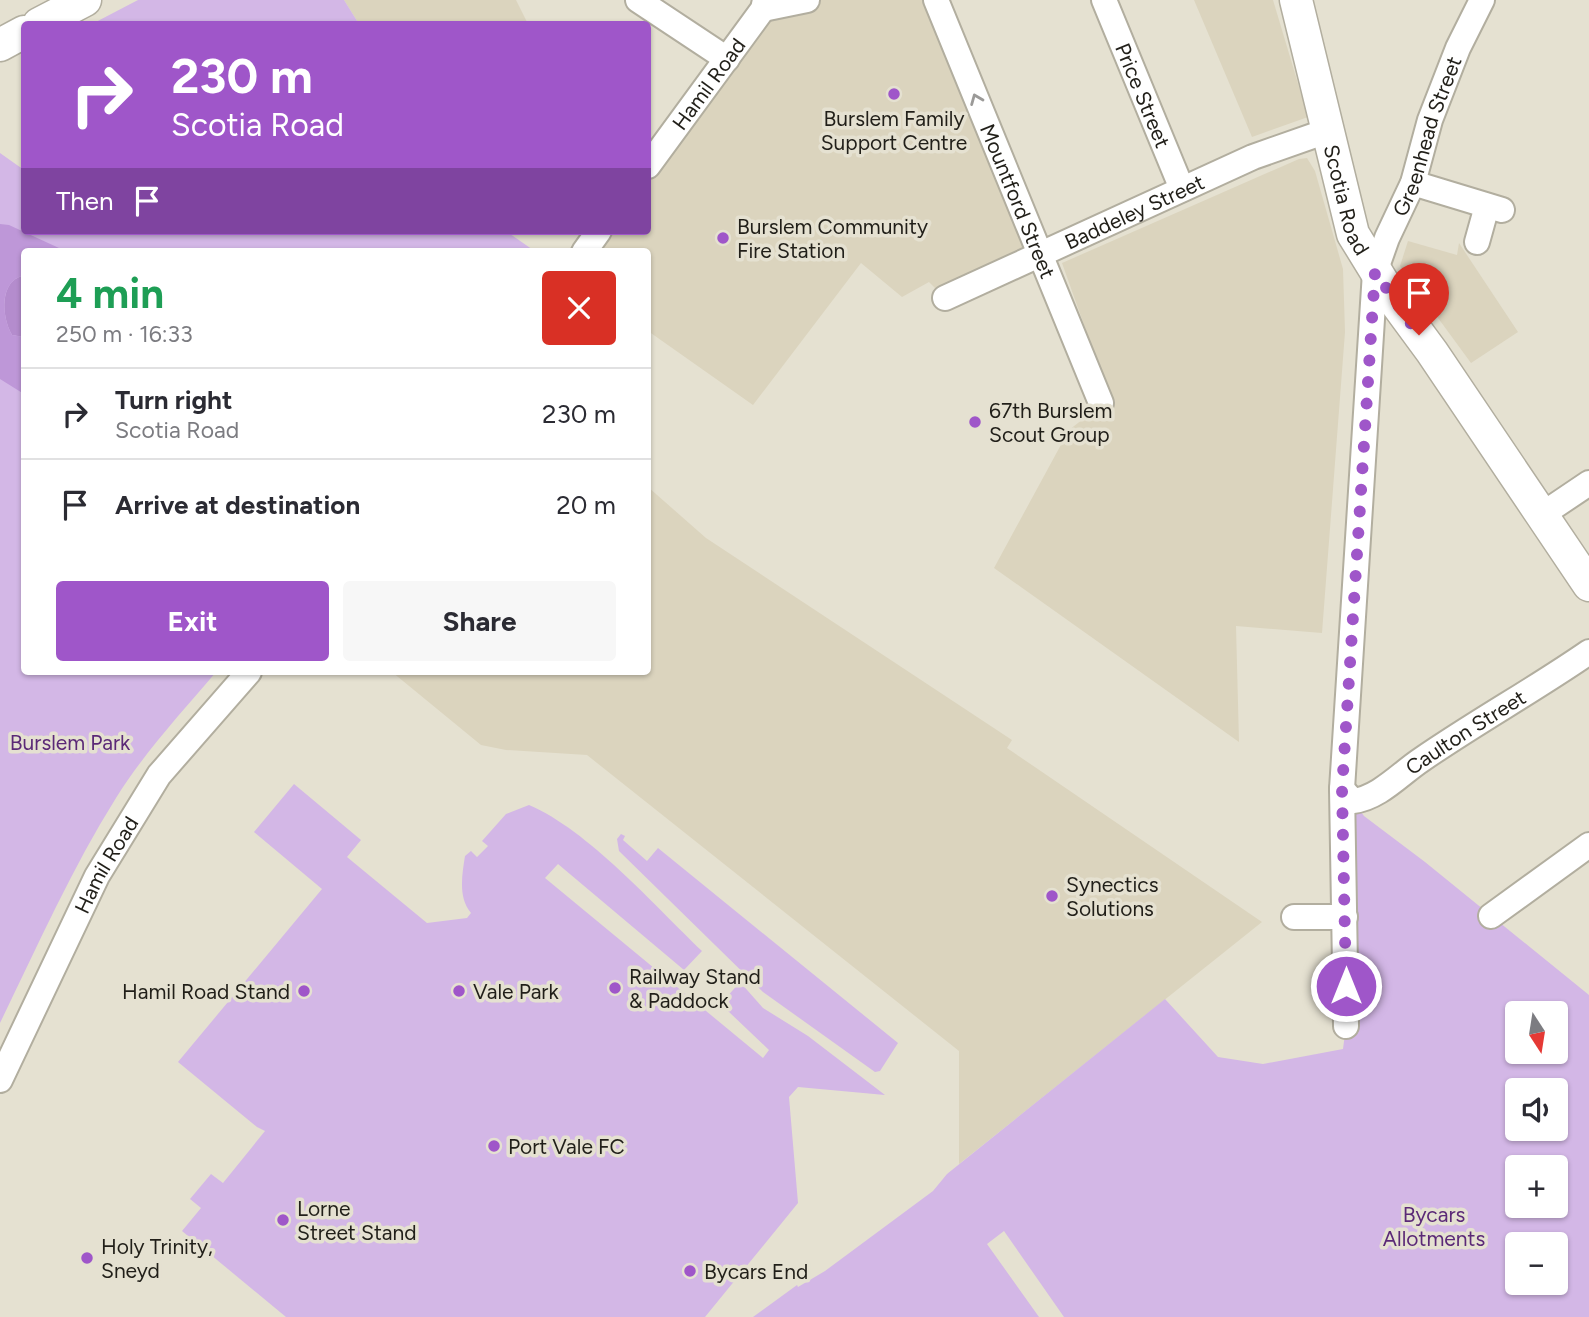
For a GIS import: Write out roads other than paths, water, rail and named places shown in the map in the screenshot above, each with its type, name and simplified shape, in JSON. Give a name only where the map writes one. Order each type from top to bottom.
[{"type":"main road","points":[[45,21],[85,0]]},
{"type":"main road","name":"Scotia Road","points":[[1296,0],[1353,234],[1375,272],[1589,585]]},
{"type":"main road","points":[[0,45],[21,34]]},
{"type":"street","points":[[638,0],[727,59]]},
{"type":"street","points":[[764,4],[807,0]]},
{"type":"street","name":"Mountford Street","points":[[936,0],[1101,403]]},
{"type":"street","name":"Price Street","points":[[1104,0],[1182,189]]},
{"type":"street","name":"Greenhead Street","points":[[1346,1026],[1342,789],[1375,272],[1387,238],[1413,183],[1430,120],[1458,48],[1482,0]]},
{"type":"street","name":"Hamil Road","points":[[651,162],[764,4]]},
{"type":"street","name":"Baddeley Street","points":[[946,298],[1182,189],[1253,158],[1327,131]]},
{"type":"street","points":[[1413,183],[1499,210],[1477,242]]},
{"type":"street","points":[[1540,516],[1589,483]]},
{"type":"street","name":"Caulton Street","points":[[1342,789],[1353,801],[1367,800],[1421,759],[1553,678],[1589,652]]},
{"type":"street","name":"Hamil Road","points":[[0,1080],[97,876],[159,775],[246,675]]},
{"type":"street","points":[[1491,916],[1589,845]]},
{"type":"street","points":[[1294,918],[1345,911]]},
{"type":"place","name":"Burslem Family Support Centre","points":[[894,94]]},
{"type":"place","name":"Burslem Community Fire Station","points":[[723,238]]},
{"type":"place","name":"67th Burslem Scout Group","points":[[975,422]]},
{"type":"place","name":"Synectics Solutions","points":[[1052,896]]},
{"type":"place","name":"Railway Stand & Paddock","points":[[615,988]]},
{"type":"place","name":"Hamil Road Stand","points":[[304,991]]},
{"type":"place","name":"Vale Park","points":[[459,991]]},
{"type":"place","name":"Port Vale FC","points":[[494,1146]]},
{"type":"place","name":"Lorne Street Stand","points":[[283,1220]]},
{"type":"place","name":"Holy Trinity, Sneyd","points":[[87,1258]]},
{"type":"place","name":"Bycars End","points":[[690,1271]]},
{"type":"park label","name":"Burslem Park","points":[[70,742]]},
{"type":"park label","name":"Bycars Allotments","points":[[1434,1226]]}]
